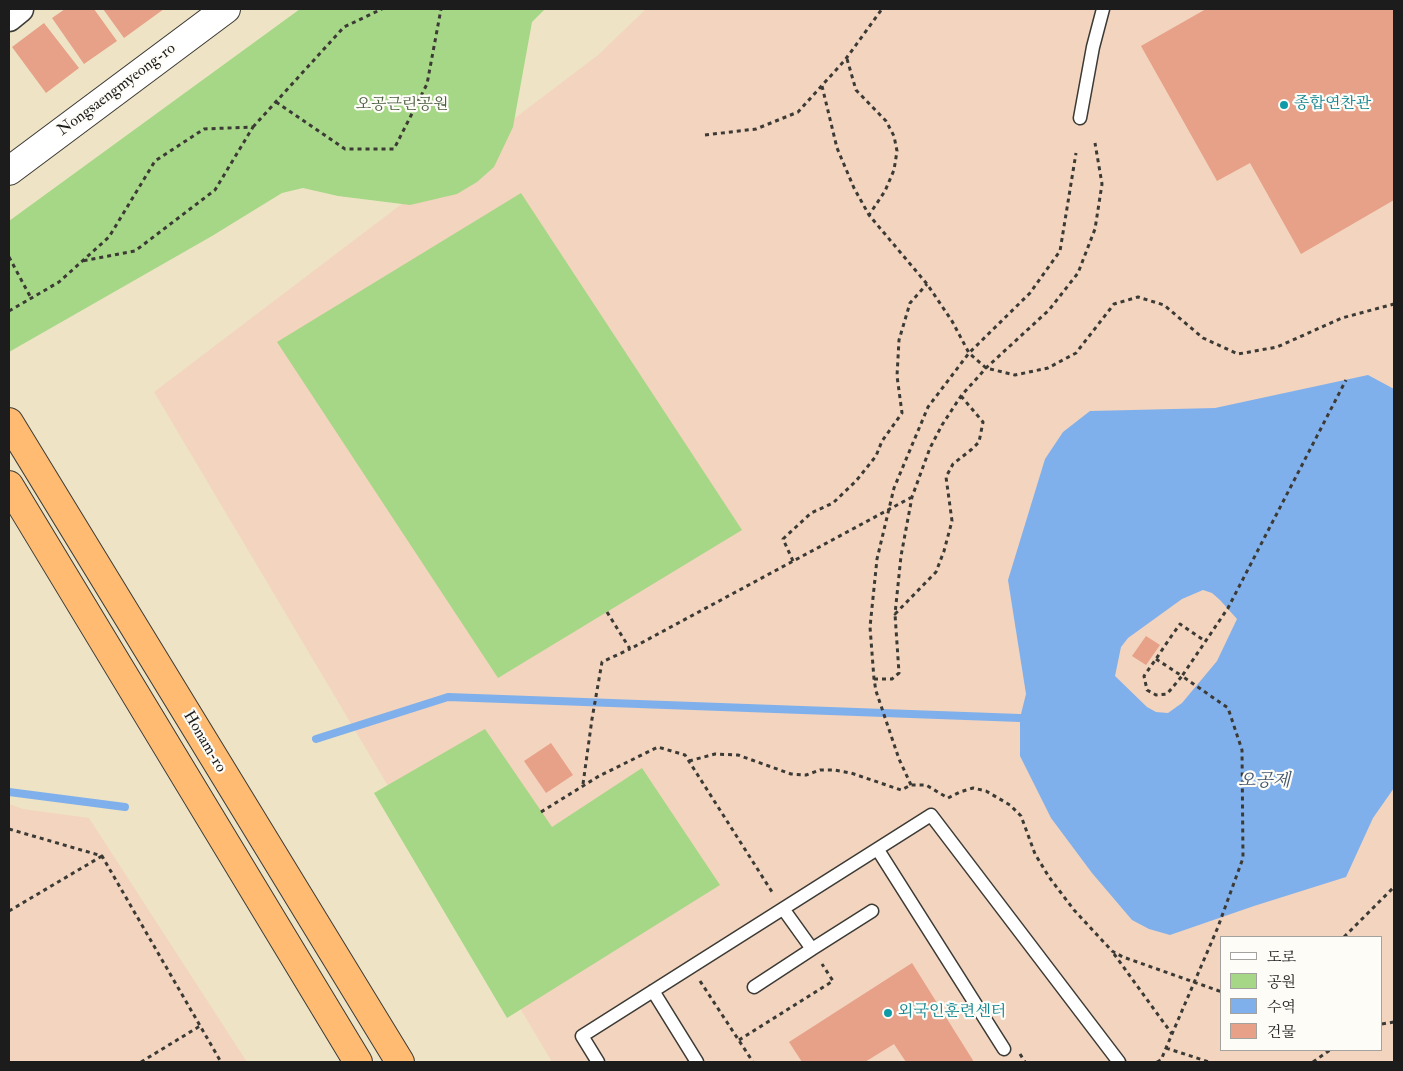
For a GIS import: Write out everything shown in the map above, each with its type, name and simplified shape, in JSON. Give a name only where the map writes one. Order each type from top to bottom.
[{"type":"highway","name":"Honam-ro","points":[[9,422],[400,1062]]},
{"type":"highway","name":"Honam-ro","points":[[9,485],[358,1062]]},
{"type":"street","points":[[9,18],[20,9]]},
{"type":"street","name":"Nongsaengmyeong-ro","points":[[9,172],[226,9]]},
{"type":"lane","points":[[1080,118],[1093,48],[1103,9]]},
{"type":"lane","points":[[598,1062],[582,1036],[784,910],[931,815],[1119,1062]]},
{"type":"lane","points":[[878,850],[1004,1049]]},
{"type":"lane","points":[[784,910],[812,949]]},
{"type":"lane","points":[[754,987],[872,910]]},
{"type":"lane","points":[[653,991],[697,1062]]},
{"type":"path","points":[[82,261],[135,251],[215,190],[254,127],[344,27],[382,9]]},
{"type":"path","points":[[276,102],[345,148],[394,149],[427,84],[441,9]]},
{"type":"path","points":[[705,135],[756,129],[798,112],[847,58],[882,9]]},
{"type":"path","points":[[847,58],[856,90],[886,121],[894,136],[897,152],[894,170],[885,191],[869,214]]},
{"type":"path","points":[[822,86],[837,148],[854,188],[869,214],[927,284],[952,321],[969,353],[986,368],[1015,375],[1048,368],[1076,353],[1114,304],[1138,297],[1164,305],[1203,338],[1238,354],[1278,347],[1342,318],[1394,304]]},
{"type":"path","points":[[9,311],[59,282],[109,237],[156,161],[204,128],[254,127]]},
{"type":"path","points":[[874,679],[892,679],[899,673],[895,614],[901,556],[912,496],[930,448],[961,396],[986,368],[1049,310],[1078,273],[1095,229],[1102,184],[1095,143]]},
{"type":"path","points":[[911,785],[899,759],[876,692],[874,679],[870,627],[877,559],[888,509],[894,488],[928,407],[969,353],[1030,294],[1060,251],[1076,153]]},
{"type":"path","points":[[9,257],[31,298]]},
{"type":"path","points":[[793,561],[783,539],[812,513],[833,503],[856,481],[876,456],[882,441],[902,413],[897,376],[899,340],[910,303],[927,284]]},
{"type":"path","points":[[1205,641],[1180,624],[1144,676],[1147,690],[1156,695],[1167,694],[1182,676],[1228,608],[1346,380]]},
{"type":"path","points":[[895,614],[936,572],[952,521],[946,477],[952,464],[979,442],[983,422],[961,396]]},
{"type":"path","points":[[583,785],[602,662],[630,649],[912,496]]},
{"type":"path","points":[[607,612],[630,649]]},
{"type":"path","points":[[1156,659],[1228,708],[1242,750],[1243,858],[1218,927],[1161,1060],[1157,1062]]},
{"type":"path","points":[[541,812],[583,785],[658,747],[685,755],[784,910]]},
{"type":"path","points":[[689,761],[715,754],[738,755],[791,774],[806,775],[820,770],[834,770],[850,773],[901,790],[911,785],[926,785],[948,798],[973,788],[986,791],[1010,805],[1021,816],[1035,854],[1049,877],[1074,910],[1112,951],[1172,1034]]},
{"type":"path","points":[[9,829],[102,856],[222,1062]]},
{"type":"path","points":[[9,911],[102,856]]},
{"type":"path","points":[[1345,936],[1394,887]]},
{"type":"path","points":[[1112,951],[1123,957],[1220,991]]},
{"type":"path","points":[[739,1040],[834,981],[820,961]]},
{"type":"path","points":[[698,977],[753,1062]]},
{"type":"path","points":[[141,1062],[200,1026]]},
{"type":"path","points":[[1166,1048],[1209,1062]]},
{"type":"path","points":[[1313,1062],[1329,1051]]},
{"type":"shaded area","points":[[646,9],[1394,9],[1394,1062],[552,1062],[154,392],[598,55]]},
{"type":"shaded area","points":[[9,804],[23,809],[89,818],[247,1062],[9,1062]]},
{"type":"green space","name":"오공근린공원","points":[[300,9],[545,9],[532,22],[513,127],[494,167],[477,182],[457,194],[410,205],[338,196],[303,188],[282,193],[212,236],[9,352],[9,221]]},
{"type":"green space","points":[[521,193],[742,530],[498,678],[277,342]]},
{"type":"green space","points":[[485,729],[552,827],[642,768],[720,885],[507,1018],[374,793]]},
{"type":"water","name":"오공제","points":[[1368,375],[1394,389],[1394,788],[1373,818],[1346,877],[1170,935],[1149,929],[1132,920],[1092,873],[1051,818],[1020,756],[1020,718],[1026,694],[1008,580],[1045,459],[1063,432],[1090,411],[1215,408]],"holes":[[[1203,590],[1212,593],[1237,619],[1217,661],[1182,703],[1168,713],[1156,712],[1147,707],[1115,676],[1121,647],[1128,638],[1182,599]]]},
{"type":"building","points":[[65,9],[94,9],[117,41],[84,64],[52,18]]},
{"type":"building","points":[[103,9],[164,9],[124,38]]},
{"type":"building","name":"종합연찬관","points":[[1206,9],[1394,9],[1394,200],[1301,254],[1250,163],[1217,181],[1141,46]]},
{"type":"building","points":[[44,23],[79,68],[46,93],[12,47]]},
{"type":"building","points":[[1146,636],[1160,645],[1146,665],[1132,656]]},
{"type":"building","points":[[551,743],[573,775],[546,793],[524,761]]},
{"type":"building","name":"외국인훈련센터","points":[[912,963],[974,1062],[906,1062],[894,1044],[865,1062],[802,1062],[789,1042]]},
{"type":"waterway","points":[[316,739],[448,697],[1020,718]]},
{"type":"waterway","points":[[9,792],[125,807]]},
{"type":"place","name":"종합연찬관","points":[[1284,105]]},
{"type":"place","name":"외국인훈련센터","points":[[888,1013]]}]
